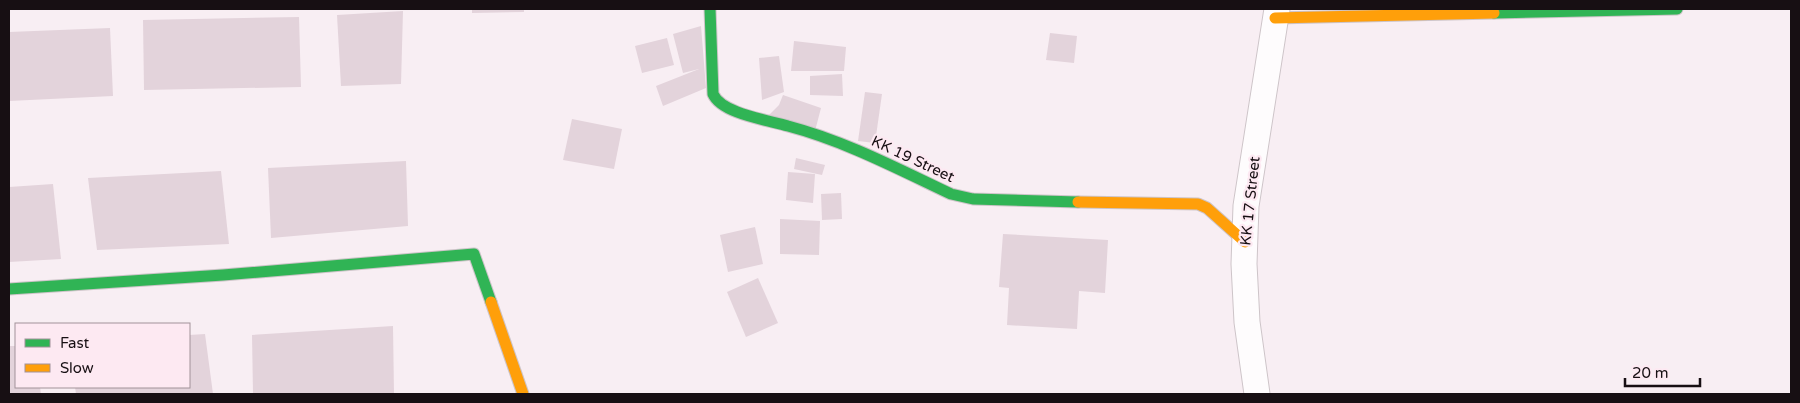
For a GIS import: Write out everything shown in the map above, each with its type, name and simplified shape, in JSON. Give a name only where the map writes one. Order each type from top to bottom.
[{"type":"street","name":"KK 19 Street","points":[[710,9],[713,94],[716,102],[728,109],[825,136],[951,194],[973,199],[995,200],[1198,204],[1207,208],[1245,242]]},
{"type":"street","points":[[1276,14],[1677,9]]},
{"type":"street","name":"KK 17 Street","points":[[1257,394],[1247,322],[1246,206],[1276,14]]},
{"type":"street","points":[[9,289],[223,275],[474,254],[524,394]]},
{"type":"building","points":[[472,9],[524,9],[524,12],[472,13]]},
{"type":"building","points":[[403,11],[401,84],[341,86],[337,15]]},
{"type":"building","points":[[299,17],[301,87],[144,90],[143,20]]},
{"type":"building","points":[[701,26],[706,88],[663,106],[656,86],[699,69],[683,73],[673,34]]},
{"type":"building","points":[[110,28],[113,96],[9,101],[9,32]]},
{"type":"building","points":[[1050,33],[1077,36],[1074,63],[1046,60]]},
{"type":"building","points":[[667,38],[674,65],[642,73],[635,46]]},
{"type":"building","points":[[794,41],[846,47],[844,71],[791,71]]},
{"type":"building","points":[[779,56],[784,92],[762,100],[759,58]]},
{"type":"building","points":[[842,74],[843,96],[810,95],[810,76]]},
{"type":"building","points":[[865,92],[882,94],[875,143],[858,141]]},
{"type":"building","points":[[783,95],[821,108],[815,131],[766,118],[779,105]]},
{"type":"building","points":[[572,119],[622,129],[614,169],[563,160]]},
{"type":"building","points":[[796,158],[825,165],[822,175],[794,169]]},
{"type":"building","points":[[406,161],[408,226],[271,238],[268,168]]},
{"type":"building","points":[[221,171],[229,244],[97,250],[88,178]]},
{"type":"building","points":[[788,172],[815,174],[813,203],[786,200]]},
{"type":"building","points":[[53,184],[61,259],[9,262],[9,187]]},
{"type":"building","points":[[841,193],[842,219],[822,220],[821,194]]},
{"type":"building","points":[[780,219],[820,221],[819,255],[780,254]]},
{"type":"building","points":[[755,227],[763,264],[728,272],[720,235]]},
{"type":"building","points":[[1003,234],[1108,240],[1105,293],[1079,291],[1077,329],[1007,325],[1009,288],[999,287]]},
{"type":"building","points":[[758,278],[778,323],[746,337],[727,292]]},
{"type":"building","points":[[393,326],[394,394],[253,394],[252,335]]},
{"type":"building","points":[[205,334],[213,394],[76,394],[75,388],[190,388],[190,335]]},
{"type":"building","points":[[9,346],[15,346],[15,388],[40,388],[41,394],[9,394]]},
{"type":"traffic: fast","points":[[710,9],[713,94],[726,107],[746,115],[830,139],[951,194],[973,199],[1078,202]]},
{"type":"traffic: fast","points":[[1494,13],[1677,9]]},
{"type":"traffic: fast","points":[[9,289],[223,275],[474,254],[491,302]]},
{"type":"traffic: slow","points":[[1275,18],[1494,13]]},
{"type":"traffic: slow","points":[[1078,202],[1198,204],[1207,208],[1245,242]]},
{"type":"traffic: slow","points":[[491,302],[523,394]]}]
